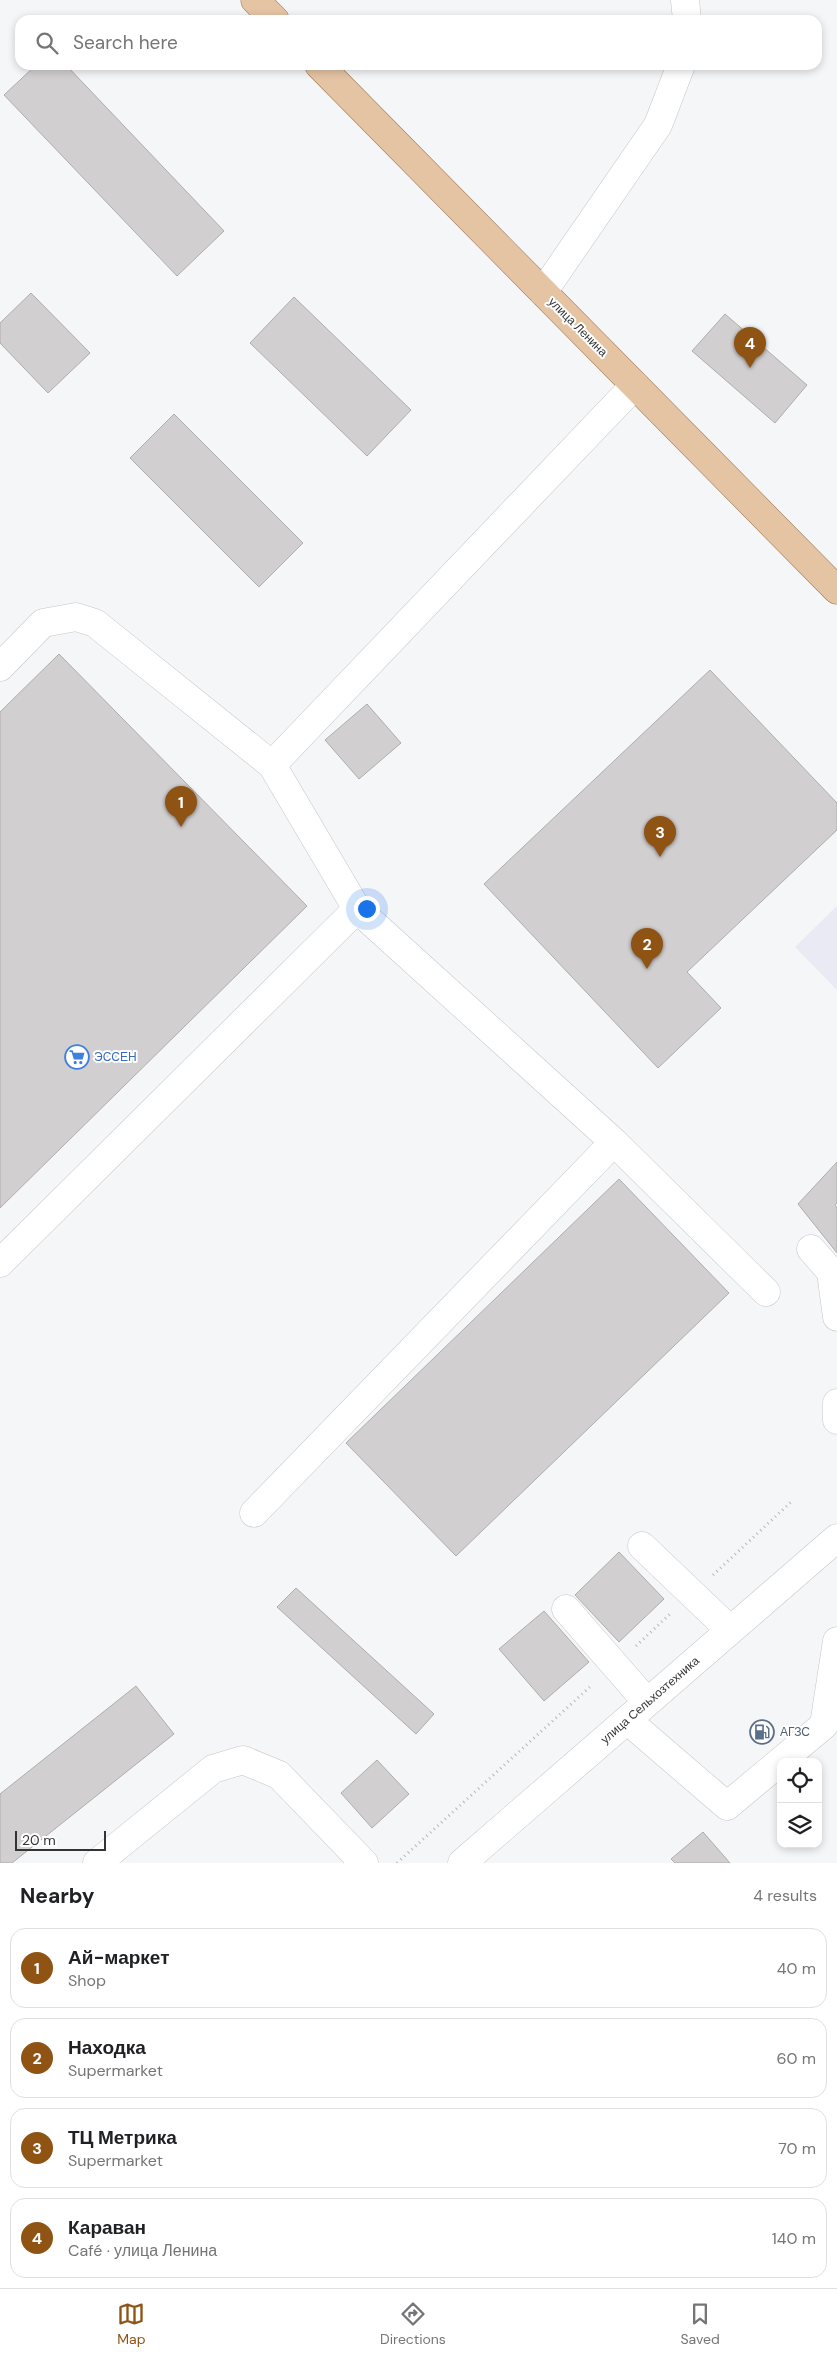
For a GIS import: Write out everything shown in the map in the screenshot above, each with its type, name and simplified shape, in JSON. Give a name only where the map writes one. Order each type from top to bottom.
[{"type":"main road","points":[[255,0],[270,15]]},
{"type":"main road","name":"улица Ленина","points":[[324,70],[837,590]]},
{"type":"street","points":[[685,0],[686,15]]},
{"type":"street","points":[[543,292],[658,126],[678,70]]},
{"type":"street","points":[[272,765],[635,385]]},
{"type":"street","points":[[0,667],[43,623],[76,617],[95,623],[272,765],[357,909],[614,1142],[766,1292]]},
{"type":"street","points":[[0,1263],[357,909]]},
{"type":"street","points":[[254,1513],[614,1142]]},
{"type":"street","points":[[811,1249],[831,1272],[837,1317]]},
{"type":"street","points":[[837,1403],[837,1420]]},
{"type":"street","name":"улица Сельхозтехника","points":[[462,1863],[837,1538]]},
{"type":"street","points":[[642,1546],[730,1630]]},
{"type":"street","points":[[566,1610],[648,1702]]},
{"type":"street","points":[[627,1720],[727,1806],[824,1725],[837,1641]]},
{"type":"street","points":[[97,1863],[213,1769],[243,1760],[279,1775],[364,1863]]},
{"type":"shaded area","points":[[837,906],[837,990],[795,947]]},
{"type":"building","points":[[31,70],[71,70],[224,231],[177,276],[4,95]]},
{"type":"building","points":[[31,293],[90,353],[48,393],[0,343],[0,323]]},
{"type":"building","points":[[294,297],[411,410],[367,456],[250,343]]},
{"type":"building","points":[[725,314],[807,385],[775,423],[692,351]]},
{"type":"building","points":[[174,414],[303,543],[259,587],[130,458]]},
{"type":"building","name":"ЭССЕН","points":[[59,654],[307,906],[0,1208],[0,712]]},
{"type":"building","points":[[710,670],[837,803],[837,830],[687,972],[721,1008],[658,1068],[484,884]]},
{"type":"building","points":[[367,704],[401,743],[359,779],[325,740]]},
{"type":"building","points":[[837,1162],[837,1203],[835,1205],[837,1208],[837,1253],[798,1204]]},
{"type":"building","points":[[619,1179],[729,1293],[456,1556],[346,1443]]},
{"type":"building","points":[[619,1552],[664,1599],[619,1642],[575,1595]]},
{"type":"building","points":[[296,1588],[434,1714],[416,1734],[277,1607]]},
{"type":"building","points":[[544,1611],[589,1662],[544,1701],[499,1649]]},
{"type":"building","points":[[136,1686],[174,1734],[12,1863],[0,1863],[0,1794]]},
{"type":"building","points":[[377,1760],[409,1794],[372,1828],[341,1793]]},
{"type":"building","points":[[703,1832],[730,1863],[675,1863],[671,1859]]},
{"type":"place","name":"Караван","points":[[750,368]]},
{"type":"place","name":"Ай-маркет","points":[[181,827]]},
{"type":"place","name":"ТЦ Метрика","points":[[660,857]]},
{"type":"place","name":"Находка","points":[[647,969]]},
{"type":"place","name":"ЭССЕН","points":[[77,1057]]},
{"type":"place","name":"АГЗС","points":[[762,1732]]}]
